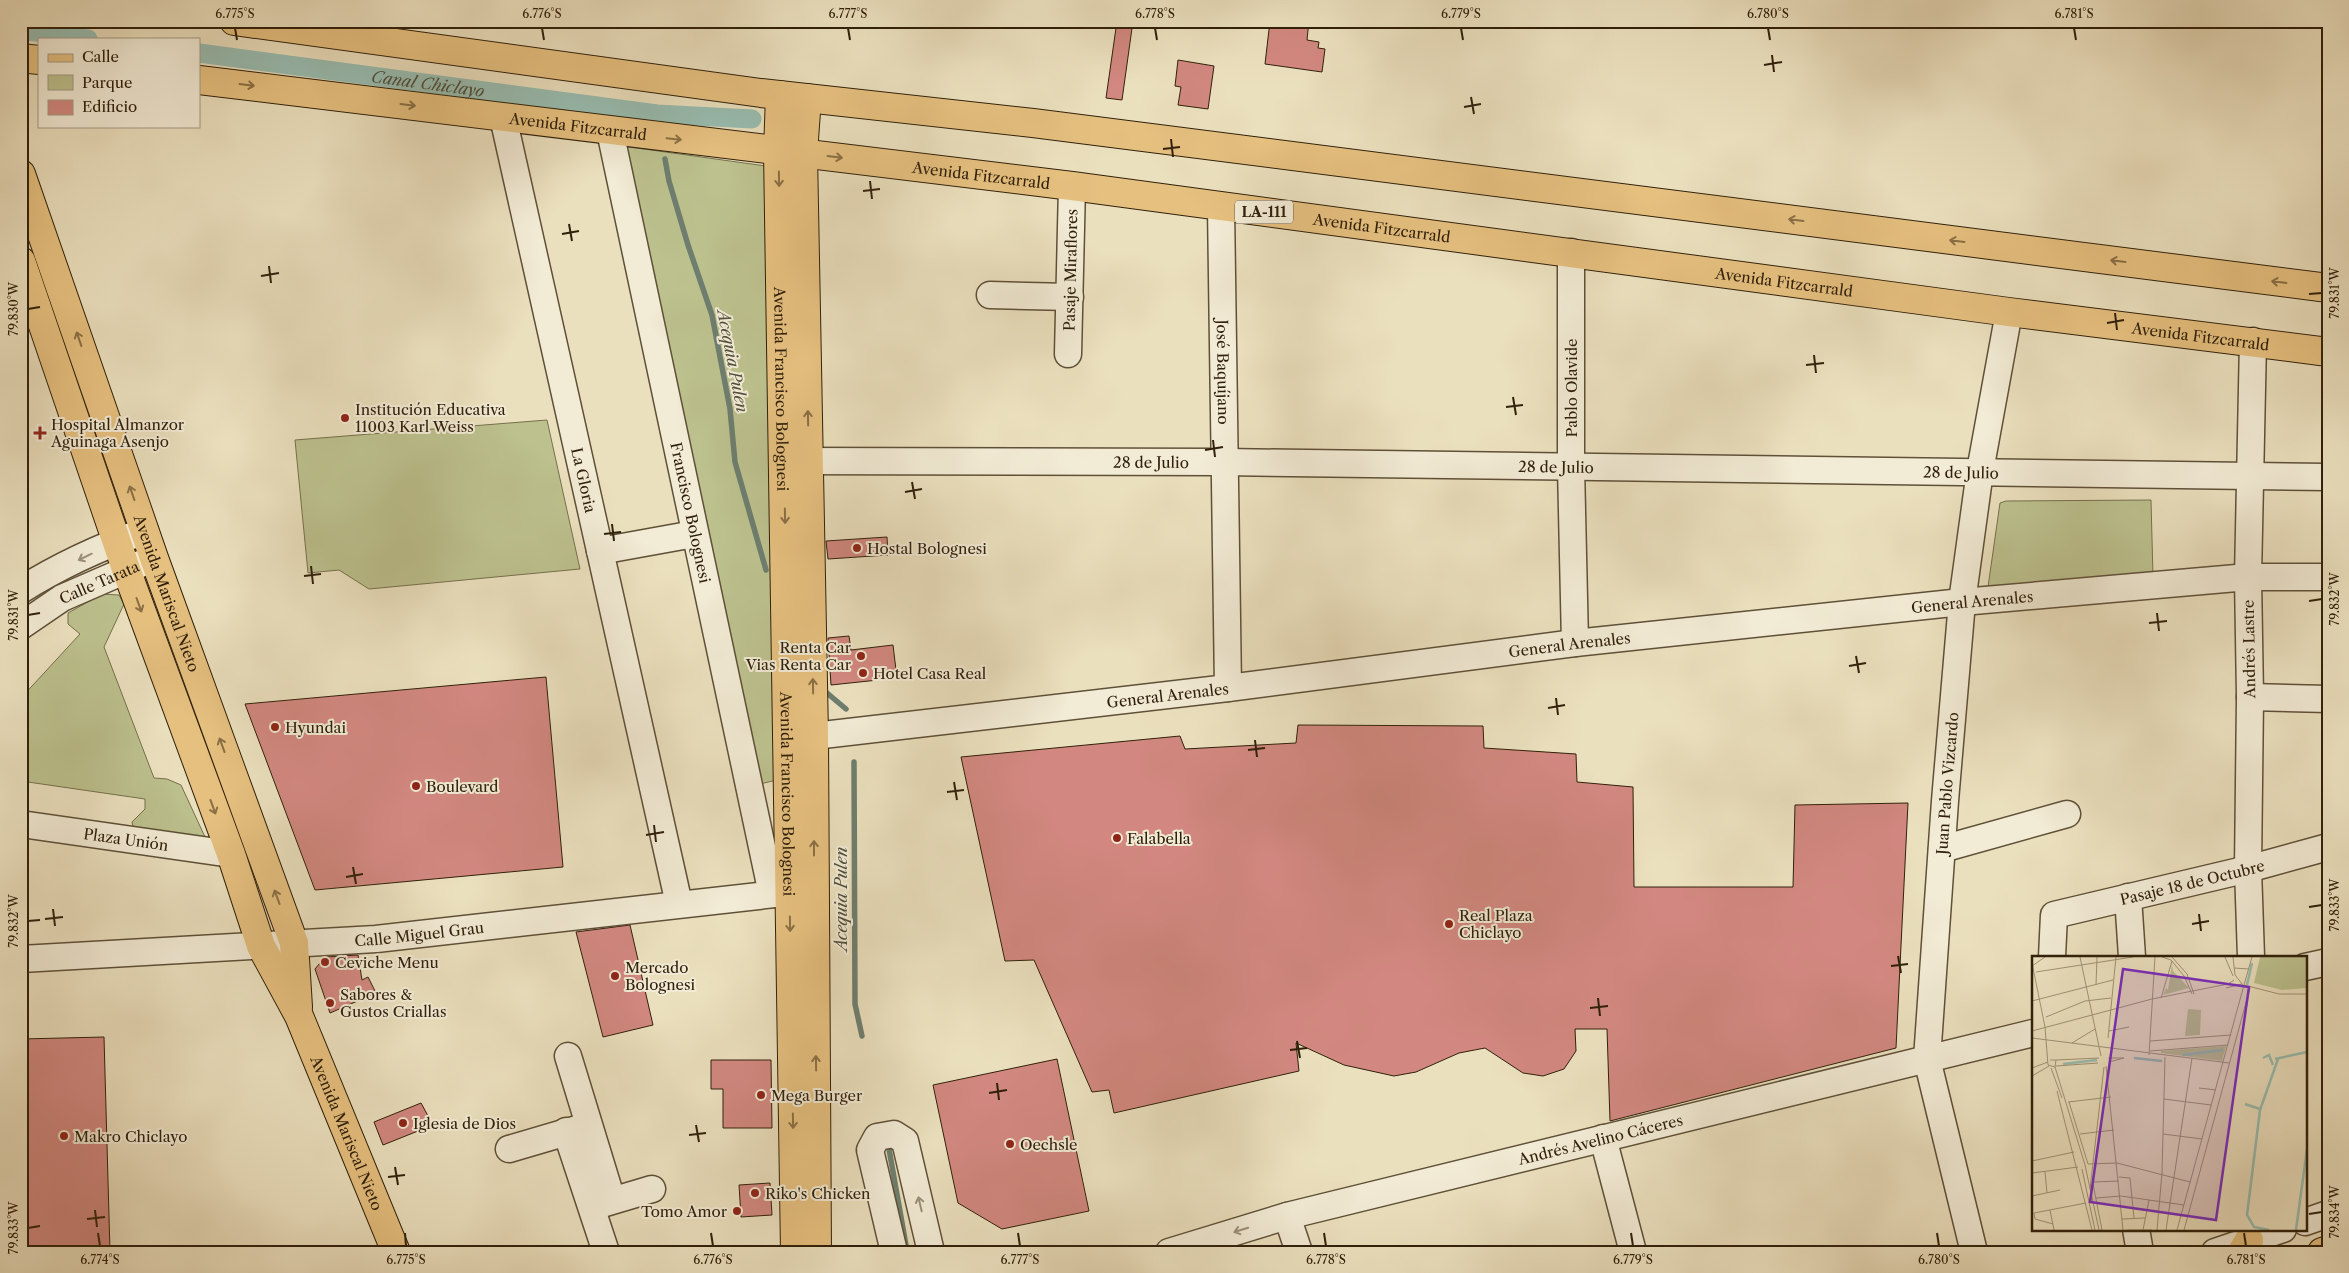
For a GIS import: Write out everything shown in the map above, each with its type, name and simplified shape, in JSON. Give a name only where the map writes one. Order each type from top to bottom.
[{"type":"main road","points":[[234,21],[794,97],[1033,123],[2328,288]]},
{"type":"main road","points":[[21,58],[38,60]]},
{"type":"main road","name":"Avenida Fitzcarrald","points":[[200,80],[610,132],[1072,186],[2009,312],[2253,341],[2328,352]]},
{"type":"main road","name":"Avenida Francisco Bolognesi","points":[[794,97],[790,152],[796,461],[792,892],[795,1252]]},
{"type":"main road","name":"Avenida Mariscal Nieto","points":[[21,174],[154,558],[294,943],[299,1016]]},
{"type":"main road","name":"Avenida Mariscal Nieto","points":[[21,261],[116,541],[231,854],[261,946],[299,1016],[396,1252]]},
{"type":"main road","name":"Avenida Francisco Bolognesi","points":[[796,461],[814,736],[792,892],[818,1252]]},
{"type":"main road","points":[[2322,1252],[2328,1250]]},
{"type":"street","name":"La Gloria","points":[[503,117],[679,904]]},
{"type":"street","name":"Francisco Bolognesi","points":[[610,132],[694,534],[792,892]]},
{"type":"street","name":"Pasaje Miraflores","points":[[1068,354],[1072,186]]},
{"type":"street","name":"José Baquíjano","points":[[1221,207],[1228,688]]},
{"type":"street","name":"Pablo Olavide","points":[[1571,252],[1571,467],[1575,643]]},
{"type":"street","points":[[990,295],[1070,297]]},
{"type":"street","name":"Juan Pablo Vizcardo","points":[[1974,1252],[1927,1059],[1962,602],[1980,471],[2009,312]]},
{"type":"street","name":"Andrés Lastre","points":[[2251,956],[2248,869],[2250,697],[2248,577],[2253,341]]},
{"type":"street","name":"28 de Julio","points":[[796,461],[1224,462],[2328,477]]},
{"type":"street","name":"Calle Tarata","points":[[21,590],[38,579],[116,541],[146,531]]},
{"type":"street","points":[[600,551],[694,534]]},
{"type":"street","name":"Calle Tarata","points":[[21,626],[62,598],[126,568],[154,558]]},
{"type":"street","name":"General Arenales","points":[[814,736],[1228,688],[1575,643],[1962,602],[2248,577],[2328,577]]},
{"type":"street","points":[[2250,697],[2328,699]]},
{"type":"street","points":[[1942,850],[2067,814]]},
{"type":"street","name":"Plaza Unión","points":[[21,824],[231,854]]},
{"type":"street","name":"Pasaje 18 de Octubre","points":[[2052,956],[2054,916],[2248,869],[2328,847]]},
{"type":"street","name":"Calle Miguel Grau","points":[[21,959],[376,939],[792,892]]},
{"type":"street","points":[[2128,897],[2132,956]]},
{"type":"street","points":[[2306,967],[2328,962]]},
{"type":"street","name":"Andrés Avelino Cáceres","points":[[1169,1252],[1288,1216],[2032,1033]]},
{"type":"street","points":[[568,1056],[578,1128],[601,1204],[606,1252]]},
{"type":"street","points":[[509,1148],[578,1128]]},
{"type":"street","points":[[894,1252],[870,1150],[877,1137],[894,1134],[905,1141],[931,1252]]},
{"type":"street","points":[[1603,1138],[1633,1252]]},
{"type":"street","points":[[601,1204],[652,1189]]},
{"type":"street","points":[[2306,1222],[2328,1214]]},
{"type":"street","points":[[1288,1216],[1299,1252]]},
{"type":"street","points":[[2136,1230],[2140,1252]]},
{"type":"street","points":[[2216,1252],[2246,1246],[2281,1230]]},
{"type":"green space","points":[[622,146],[773,167],[781,779],[760,784]]},
{"type":"green space","points":[[547,420],[580,569],[369,589],[339,570],[308,573],[295,440]]},
{"type":"green space","points":[[2151,500],[2153,577],[1988,587],[2000,503],[2006,501]]},
{"type":"green space","points":[[102,594],[119,595],[124,604],[104,647],[154,778],[167,779],[181,785],[205,837],[199,844],[135,837],[132,822],[145,809],[145,799],[21,781],[21,698],[80,634],[68,624],[68,613]]},
{"type":"building","points":[[1117,21],[1133,21],[1122,100],[1106,98]]},
{"type":"building","points":[[1270,21],[1309,21],[1307,40],[1319,42],[1318,48],[1325,49],[1322,72],[1265,64]]},
{"type":"building","points":[[1178,60],[1214,66],[1208,109],[1178,105],[1181,87],[1175,86]]},
{"type":"building","name":"Hostal Bolognesi","points":[[887,537],[888,555],[828,559],[826,541]]},
{"type":"building","points":[[849,636],[851,650],[893,645],[897,678],[831,685],[828,638]]},
{"type":"building","name":"Boulevard","points":[[546,677],[563,867],[315,890],[245,704]]},
{"type":"building","name":"Real Plaza Chiclayo","points":[[1298,725],[1483,726],[1484,748],[1576,754],[1577,782],[1633,787],[1634,887],[1793,887],[1795,805],[1908,803],[1896,1048],[1610,1121],[1607,1029],[1575,1029],[1576,1051],[1564,1069],[1543,1076],[1523,1073],[1485,1048],[1459,1053],[1416,1072],[1394,1076],[1344,1065],[1296,1043],[1299,1071],[1114,1113],[1109,1090],[1092,1092],[1034,960],[1005,961],[961,757],[1180,736],[1185,749],[1296,743]]},
{"type":"building","name":"Mercado Bolognesi","points":[[630,925],[653,1025],[603,1037],[576,932]]},
{"type":"building","points":[[358,955],[362,980],[368,977],[376,993],[330,1013],[315,969],[325,957]]},
{"type":"building","name":"Makro Chiclayo","points":[[104,1037],[110,1252],[21,1252],[21,1039]]},
{"type":"building","name":"Oechsle","points":[[1057,1059],[1089,1211],[1002,1229],[958,1203],[933,1085]]},
{"type":"building","points":[[711,1060],[771,1060],[772,1128],[723,1128],[723,1089],[711,1089]]},
{"type":"building","name":"Iglesia de Dios","points":[[421,1103],[433,1125],[383,1145],[374,1122]]},
{"type":"building","points":[[770,1183],[772,1215],[741,1217],[739,1185]]},
{"type":"waterway","name":"Canal Chiclayo","points":[[21,30],[81,38]]},
{"type":"waterway","name":"Canal Chiclayo","points":[[200,53],[657,114],[752,119]]},
{"type":"waterway","name":"Acequia Pulen","points":[[657,114],[659,123]]},
{"type":"waterway","name":"Acequia Pulen","points":[[665,159],[669,181],[688,245],[712,315],[730,409],[735,462],[766,570]]},
{"type":"waterway","name":"Acequia Pulen","points":[[827,693],[846,709]]},
{"type":"waterway","name":"Acequia Pulen","points":[[854,762],[855,1004],[862,1036]]},
{"type":"waterway","name":"Acequia Pulen","points":[[889,1149],[907,1251]]},
{"type":"place","name":"Institución Educativa 11003 Karl Weiss","points":[[345,418]]},
{"type":"place","name":"Hospital Almanzor Aguinaga Asenjo","points":[[40,433]]},
{"type":"place","name":"Hostal Bolognesi","points":[[857,548]]},
{"type":"place","name":"Renta Car Vias Renta Car","points":[[861,656]]},
{"type":"place","name":"Hotel Casa Real","points":[[863,673]]},
{"type":"place","name":"Hyundai","points":[[275,727]]},
{"type":"place","name":"Boulevard","points":[[416,786]]},
{"type":"place","name":"Falabella","points":[[1117,838]]},
{"type":"place","name":"Real Plaza Chiclayo","points":[[1449,924]]},
{"type":"place","name":"Ceviche Menu","points":[[325,962]]},
{"type":"place","name":"Mercado Bolognesi","points":[[615,976]]},
{"type":"place","name":"Sabores & Gustos Criallas","points":[[330,1003]]},
{"type":"place","name":"Mega Burger","points":[[761,1095]]},
{"type":"place","name":"Iglesia de Dios","points":[[403,1123]]},
{"type":"place","name":"Makro Chiclayo","points":[[64,1136]]},
{"type":"place","name":"Oechsle","points":[[1010,1144]]},
{"type":"place","name":"Riko's Chicken","points":[[755,1193]]},
{"type":"place","name":"Tomo Amor","points":[[737,1211]]}]
